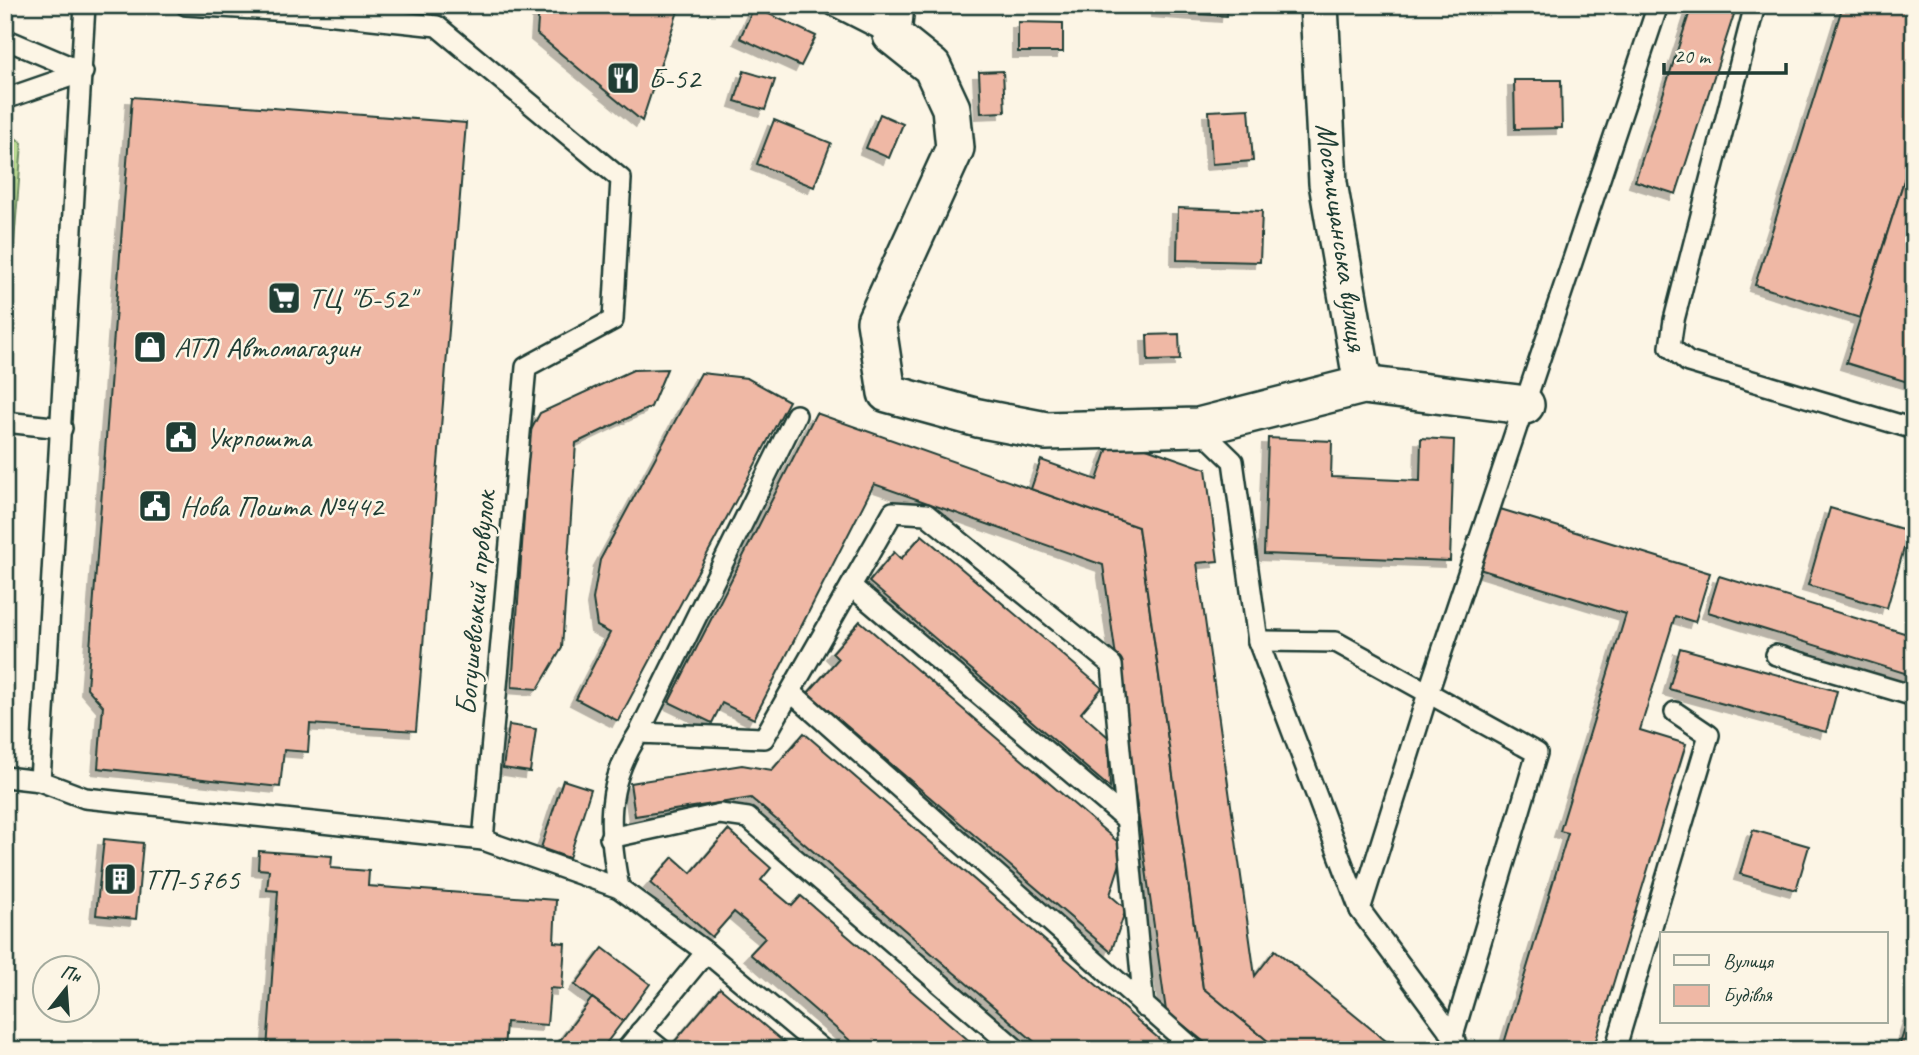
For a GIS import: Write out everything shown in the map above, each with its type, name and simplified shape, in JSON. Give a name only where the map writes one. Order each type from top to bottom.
[{"type":"street","name":"Мостищанська вулиця","points":[[1319,5],[1328,183],[1363,385]]},
{"type":"street","points":[[894,20],[932,67],[951,108],[955,148],[876,321],[887,393],[978,418],[1046,431],[1198,427],[1363,385],[1525,405]]},
{"type":"lane","points":[[40,781],[85,5]]},
{"type":"lane","name":"Богушевський провулок","points":[[186,5],[307,12],[437,26],[621,179],[613,320],[526,367],[483,840]]},
{"type":"lane","points":[[833,5],[894,20]]},
{"type":"lane","points":[[1360,910],[1429,690],[1658,5]]},
{"type":"lane","points":[[1755,5],[1670,347],[1688,362],[1914,429]]},
{"type":"lane","points":[[5,39],[83,72]]},
{"type":"lane","points":[[5,99],[83,72]]},
{"type":"lane","points":[[620,888],[610,838],[614,786],[627,751],[639,733],[796,415]]},
{"type":"lane","points":[[5,422],[62,428]]},
{"type":"lane","points":[[1198,427],[1233,461],[1258,641],[1360,910],[1455,1043]]},
{"type":"lane","points":[[639,733],[764,738],[894,512],[926,513],[1112,666],[1144,1007]]},
{"type":"lane","points":[[851,586],[1127,820]]},
{"type":"lane","points":[[1258,641],[1336,642],[1429,690],[1537,753],[1455,1043]]},
{"type":"lane","points":[[1776,655],[1914,696]]},
{"type":"lane","points":[[791,692],[1195,1050]]},
{"type":"lane","points":[[1615,1050],[1709,735],[1675,712]]},
{"type":"lane","points":[[5,777],[40,781],[85,798],[483,840],[620,888],[706,952],[823,1050]]},
{"type":"lane","points":[[610,838],[720,814],[748,818],[1017,1050]]},
{"type":"lane","points":[[626,1050],[706,952]]},
{"type":"lane","points":[[640,1032],[662,1050]]},
{"type":"green space","points":[[5,130],[22,143],[5,355]]},
{"type":"building","name":"Б-52","points":[[539,5],[680,5],[642,121],[537,34]]},
{"type":"building","points":[[1157,5],[1228,5],[1227,16],[1157,11]]},
{"type":"building","points":[[1692,5],[1737,5],[1676,194],[1635,181]]},
{"type":"building","points":[[1843,5],[1914,5],[1914,149],[1860,318],[1755,285]]},
{"type":"building","points":[[754,7],[816,36],[801,66],[740,38]]},
{"type":"building","points":[[1018,22],[1063,23],[1063,52],[1018,52]]},
{"type":"building","points":[[744,71],[775,80],[765,110],[735,101]]},
{"type":"building","points":[[1003,71],[1005,112],[981,113],[979,72]]},
{"type":"building","points":[[1514,80],[1561,80],[1562,128],[1515,129]]},
{"type":"building","name":"ТЦ \"Б-52\"","points":[[132,97],[466,123],[416,731],[310,724],[308,752],[284,750],[280,787],[98,768],[103,706],[87,688]]},
{"type":"building","points":[[1249,109],[1253,161],[1212,164],[1209,111]]},
{"type":"building","points":[[880,114],[903,124],[889,158],[866,148]]},
{"type":"building","points":[[774,120],[831,143],[814,187],[757,164]]},
{"type":"building","points":[[1914,149],[1914,384],[1846,363]]},
{"type":"building","points":[[1178,208],[1262,211],[1260,262],[1177,260]]},
{"type":"building","points":[[1179,334],[1180,360],[1148,361],[1147,335]]},
{"type":"building","points":[[667,369],[651,407],[576,443],[562,648],[538,689],[512,687],[530,432],[540,413],[633,370]]},
{"type":"building","points":[[701,373],[747,378],[789,401],[618,721],[576,699],[610,633],[597,626],[593,599],[600,560]]},
{"type":"building","points":[[816,413],[1138,527],[1203,988],[1279,1050],[1214,1050],[1166,1011],[1103,565],[874,484],[754,719],[722,703],[712,723],[669,702]]},
{"type":"building","points":[[1112,436],[1206,469],[1218,561],[1197,563],[1255,976],[1275,950],[1397,1050],[1279,1050],[1203,988],[1138,527],[1031,489],[1041,460],[1097,480]]},
{"type":"building","points":[[1268,438],[1332,441],[1331,477],[1420,481],[1421,438],[1454,440],[1450,561],[1264,554]]},
{"type":"building","points":[[1497,508],[1710,573],[1695,622],[1675,616],[1640,730],[1686,744],[1593,1050],[1502,1050],[1568,833],[1560,831],[1626,614],[1479,569]]},
{"type":"building","points":[[1830,508],[1909,531],[1887,608],[1808,585]]},
{"type":"building","points":[[922,535],[1102,688],[1081,713],[1108,737],[1110,788],[869,582],[894,552],[901,559]]},
{"type":"building","points":[[1719,576],[1914,636],[1914,676],[1708,612]]},
{"type":"building","points":[[860,621],[1125,848],[1110,895],[1126,909],[1111,952],[808,693],[838,659],[832,653]]},
{"type":"building","points":[[1680,648],[1837,691],[1826,732],[1669,689]]},
{"type":"building","points":[[509,725],[536,729],[530,772],[503,768]]},
{"type":"building","points":[[804,733],[1172,1050],[1044,1050],[751,798],[635,816],[630,783],[742,765],[772,770]]},
{"type":"building","points":[[563,780],[591,789],[569,858],[541,848]]},
{"type":"building","points":[[728,830],[771,868],[761,880],[792,906],[801,896],[980,1050],[861,1050],[750,954],[765,938],[734,912],[712,937],[650,883],[673,857],[691,873]]},
{"type":"building","points":[[1753,830],[1809,846],[1796,890],[1740,874]]},
{"type":"building","name":"ТП-5765","points":[[104,839],[143,843],[136,919],[96,915]]},
{"type":"building","points":[[259,851],[332,856],[331,868],[369,871],[368,886],[556,900],[554,942],[565,943],[562,989],[550,988],[547,1025],[506,1022],[504,1050],[267,1050],[278,891],[267,890],[269,870],[258,869]]},
{"type":"building","points":[[603,948],[650,984],[623,1021],[575,985]]},
{"type":"building","points":[[720,988],[793,1050],[673,1050],[670,1047]]},
{"type":"building","points":[[592,998],[623,1021],[601,1050],[553,1050]]},
{"type":"building","points":[[1914,1001],[1914,1050],[1898,1050]]},
{"type":"place","name":"Б-52","points":[[623,78]]},
{"type":"place","name":"ТЦ \"Б-52\"","points":[[284,298]]},
{"type":"place","name":"АТЛ Автомагазин","points":[[150,347]]},
{"type":"place","name":"Укрпошта","points":[[181,437]]},
{"type":"place","name":"Нова Пошта №442","points":[[155,506]]},
{"type":"place","name":"ТП-5765","points":[[120,879]]}]
